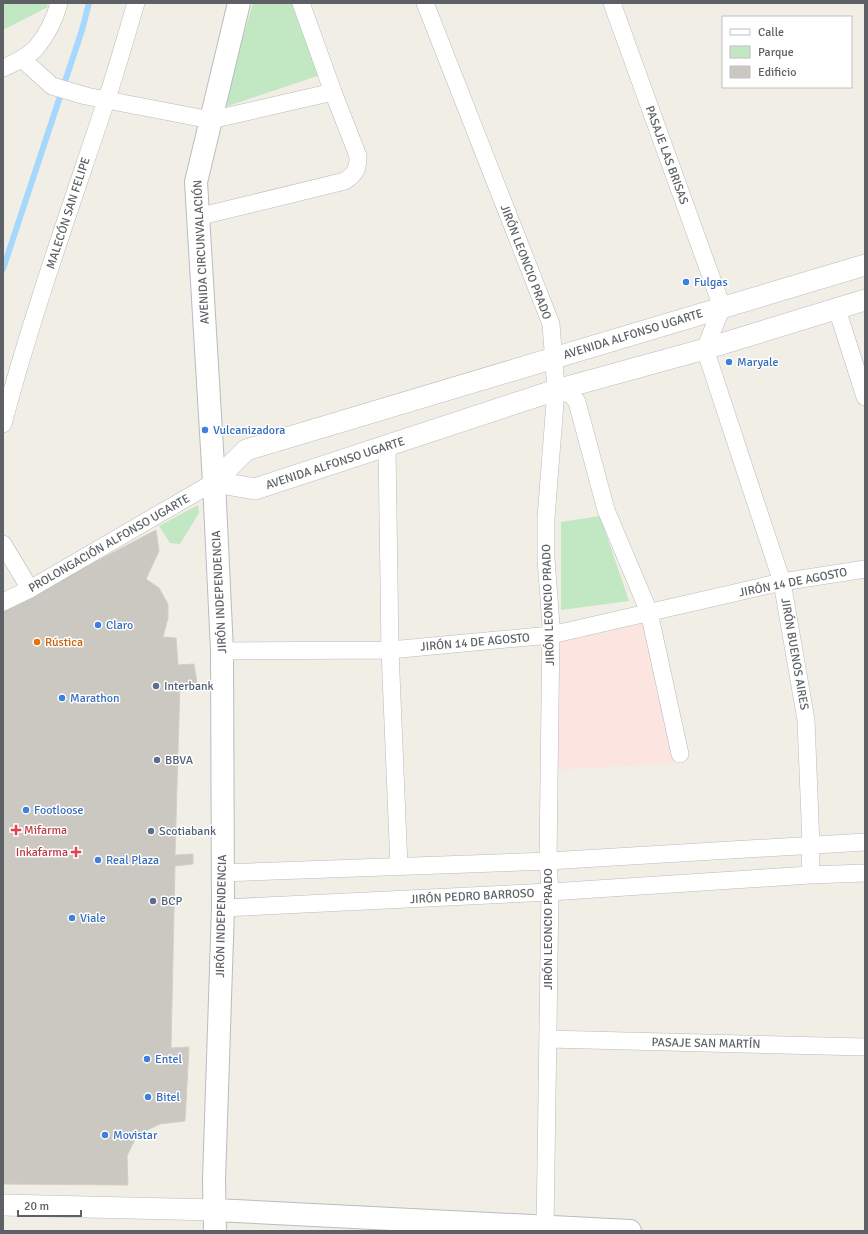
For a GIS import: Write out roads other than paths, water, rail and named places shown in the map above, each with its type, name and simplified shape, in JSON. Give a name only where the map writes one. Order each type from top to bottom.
[{"type":"main road","name":"AVENIDA CIRCUNVALACIÓN","points":[[214,482],[196,182],[239,3]]},
{"type":"main road","name":"JIRÓN INDEPENDENCIA","points":[[214,482],[222,651],[223,908],[214,1180],[215,1220]]},
{"type":"main road","points":[[215,1220],[630,1231]]},
{"type":"street","points":[[3,68],[22,59],[35,48],[56,15],[59,3]]},
{"type":"street","name":"MALECÓN SAN FELIPE","points":[[3,424],[24,350],[69,209],[107,100],[136,3]]},
{"type":"street","points":[[197,217],[345,181],[352,176],[358,167],[358,156],[301,3]]},
{"type":"street","name":"JIRÓN LEONCIO PRADO","points":[[425,3],[551,324],[556,390],[546,518],[546,559],[551,635],[548,861],[550,892],[545,1228]]},
{"type":"street","name":"PASAJE LAS BRISAS","points":[[612,3],[722,307]]},
{"type":"street","points":[[22,59],[52,86],[86,96],[212,120],[333,92]]},
{"type":"street","name":"AVENIDA ALFONSO UGARTE","points":[[214,482],[246,450],[865,264]]},
{"type":"street","name":"AVENIDA ALFONSO UGARTE","points":[[214,482],[255,489],[556,390],[705,349],[865,300]]},
{"type":"street","points":[[705,349],[722,307]]},
{"type":"street","points":[[837,309],[865,396]]},
{"type":"street","name":"JIRÓN BUENOS AIRES","points":[[705,349],[782,582],[806,720],[811,845],[810,875]]},
{"type":"street","points":[[556,390],[572,395],[578,402],[606,510],[649,612],[680,754]]},
{"type":"street","points":[[387,446],[390,650],[399,867]]},
{"type":"street","name":"PROLONGACIÓN ALFONSO UGARTE","points":[[3,602],[30,589],[214,482]]},
{"type":"street","points":[[3,544],[30,589]]},
{"type":"street","name":"JIRÓN 14 DE AGOSTO","points":[[222,651],[390,650],[551,635],[782,582],[865,569]]},
{"type":"street","points":[[222,873],[548,861],[865,842]]},
{"type":"street","name":"JIRÓN PEDRO BARROSO","points":[[223,908],[550,892],[810,875],[865,873]]},
{"type":"street","name":"PASAJE SAN MARTÍN","points":[[548,1039],[865,1047]]},
{"type":"street","points":[[3,1205],[215,1220]]},
{"type":"waterway","points":[[3,269],[82,30],[89,3]]},
{"type":"place","name":"Fulgas","points":[[686,282]]},
{"type":"place","name":"Maryale","points":[[729,362]]},
{"type":"place","name":"Vulcanizadora","points":[[205,430]]},
{"type":"place","name":"Claro","points":[[98,625]]},
{"type":"place","name":"Rústica","points":[[37,642]]},
{"type":"place","name":"Interbank","points":[[156,686]]},
{"type":"place","name":"Marathon","points":[[62,698]]},
{"type":"place","name":"BBVA","points":[[157,760]]},
{"type":"place","name":"Footloose","points":[[26,810]]},
{"type":"place","name":"Mifarma","points":[[16,830]]},
{"type":"place","name":"Scotiabank","points":[[151,831]]},
{"type":"place","name":"Inkafarma","points":[[76,852]]},
{"type":"place","name":"Real Plaza","points":[[98,860]]},
{"type":"place","name":"BCP","points":[[153,901]]},
{"type":"place","name":"Viale","points":[[72,918]]},
{"type":"place","name":"Entel","points":[[147,1059]]},
{"type":"place","name":"Bitel","points":[[148,1097]]},
{"type":"place","name":"Movistar","points":[[105,1135]]}]
